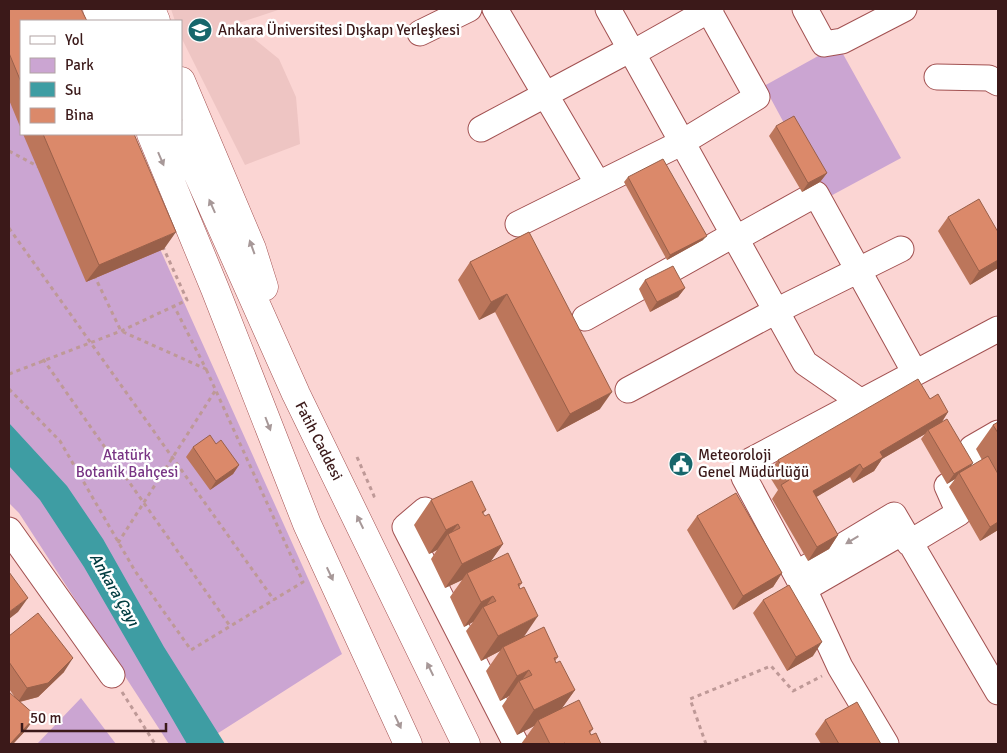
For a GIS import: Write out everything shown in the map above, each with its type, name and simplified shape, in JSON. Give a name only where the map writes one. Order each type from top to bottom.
[{"type":"main road","points":[[182,83],[252,248],[296,394]]},
{"type":"main road","points":[[127,135],[149,186],[194,277],[250,379]]},
{"type":"main road","points":[[150,135],[250,379],[306,524],[408,744]]},
{"type":"main road","name":"Fatih Caddesi","points":[[180,135],[296,394],[466,744]]},
{"type":"street","points":[[420,33],[469,9]]},
{"type":"street","points":[[495,9],[598,184]]},
{"type":"street","points":[[608,9],[630,52],[805,363],[860,401]]},
{"type":"street","points":[[481,129],[709,9],[757,97],[681,143],[518,224]]},
{"type":"street","points":[[804,9],[824,44],[842,41],[904,9]]},
{"type":"street","points":[[937,77],[989,78],[998,84]]},
{"type":"street","points":[[586,318],[816,194],[915,372]]},
{"type":"street","points":[[628,390],[901,249]]},
{"type":"street","points":[[886,744],[840,667],[800,582],[744,477],[746,463],[998,329]]},
{"type":"street","points":[[800,582],[902,530],[960,513],[946,486],[981,466],[972,448],[998,433]]},
{"type":"street","points":[[425,510],[404,527],[516,744]]},
{"type":"street","points":[[9,530],[112,675]]},
{"type":"street","points":[[902,530],[998,692]]},
{"type":"path","points":[[9,151],[45,170],[41,161]]},
{"type":"path","points":[[9,228],[274,600]]},
{"type":"path","points":[[9,374],[43,359],[121,331],[187,300],[162,246]]},
{"type":"path","points":[[92,270],[121,331],[206,369]]},
{"type":"path","points":[[9,389],[60,441],[118,542],[191,650],[303,582],[216,390],[174,306]]},
{"type":"path","points":[[43,359],[145,502],[230,626]]},
{"type":"path","points":[[118,542],[216,390]]},
{"type":"path","points":[[357,457],[374,496]]},
{"type":"path","points":[[706,744],[690,700],[771,666],[794,691],[840,667]]},
{"type":"path","points":[[112,675],[156,744]]},
{"type":"shaded area","points":[[171,9],[281,9],[236,24],[279,59],[296,97],[300,144],[245,165],[182,39],[182,20],[175,20]]},
{"type":"green space","name":"Atatürk Botanik Bahçesi","points":[[9,9],[20,20],[20,135],[111,135],[138,200],[342,654],[201,744],[169,744],[19,513],[9,503]]},
{"type":"green space","points":[[838,45],[901,158],[825,199],[764,86]]},
{"type":"green space","points":[[81,698],[116,744],[37,744]]},
{"type":"water","name":"Ankara Çayı","points":[[9,423],[67,486],[103,539],[164,647],[225,744],[187,744],[84,567],[40,500],[9,466]]},
{"type":"building","points":[[9,9],[81,9],[86,20],[20,20],[20,80],[9,53]]},
{"type":"building","points":[[794,116],[827,173],[808,183],[776,126]]},
{"type":"building","points":[[43,135],[134,135],[176,232],[99,265]]},
{"type":"building","points":[[663,159],[707,236],[670,255],[628,177]]},
{"type":"building","points":[[979,199],[998,232],[998,260],[979,271],[948,217]]},
{"type":"building","points":[[529,232],[612,392],[570,414],[507,294],[491,302],[470,262]]},
{"type":"building","points":[[673,266],[685,288],[657,302],[645,280]]},
{"type":"building","points":[[918,379],[930,399],[938,394],[948,412],[880,452],[883,457],[863,469],[860,464],[813,491],[838,535],[817,547],[781,485],[789,480],[778,460]]},
{"type":"building","points":[[947,419],[973,463],[954,474],[928,430]]},
{"type":"building","points":[[998,422],[998,433],[993,425]]},
{"type":"building","points":[[210,435],[216,444],[221,440],[239,465],[216,481],[193,447]]},
{"type":"building","points":[[988,456],[998,474],[998,522],[990,527],[959,473]]},
{"type":"building","points":[[472,481],[486,510],[482,512],[485,516],[489,514],[503,544],[462,564],[448,534],[460,528],[458,524],[446,530],[431,500]]},
{"type":"building","points":[[736,493],[782,573],[743,596],[697,516]]},
{"type":"building","points":[[508,553],[522,583],[518,584],[520,589],[524,587],[538,616],[498,636],[483,607],[496,601],[493,596],[481,602],[467,573]]},
{"type":"building","points":[[9,572],[28,598],[9,612]]},
{"type":"building","points":[[789,585],[822,642],[796,657],[763,600]]},
{"type":"building","points":[[38,613],[73,658],[48,683],[27,688],[9,662],[9,636]]},
{"type":"building","points":[[544,627],[558,657],[554,658],[556,663],[560,661],[575,690],[534,710],[519,681],[532,675],[529,670],[517,676],[503,647]]},
{"type":"building","points":[[9,692],[36,716],[10,744],[9,744]]},
{"type":"building","points":[[579,700],[593,729],[589,731],[591,735],[596,733],[601,744],[550,744],[538,720]]},
{"type":"building","points":[[857,702],[881,744],[839,744],[825,720]]},
{"type":"place","name":"Ankara Üniversitesi Dışkapı Yerleşkesi","points":[[200,30]]},
{"type":"place","name":"Meteoroloji Genel Müdürlüğü","points":[[681,464]]}]
